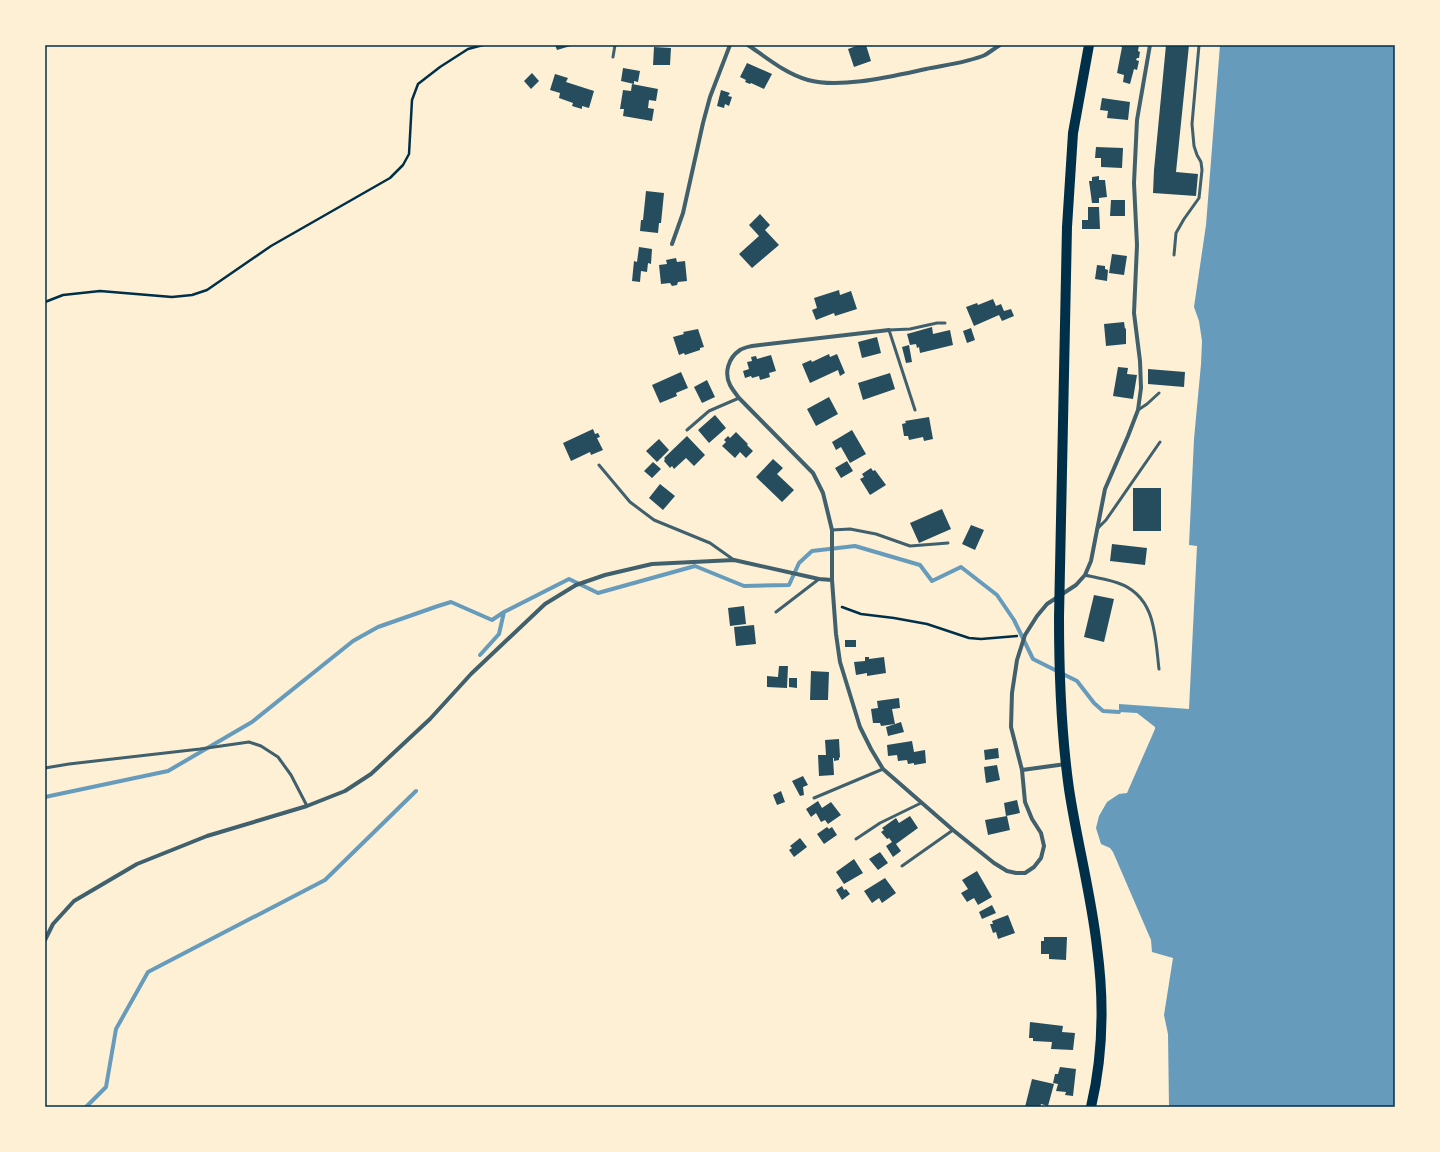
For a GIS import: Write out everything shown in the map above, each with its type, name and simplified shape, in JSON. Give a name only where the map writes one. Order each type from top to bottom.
[{"type":"main road","points":[[1089,45],[1077,107],[1070,169],[1066,261],[1059,617],[1062,722],[1074,816],[1098,947],[1101,993],[1100,1044],[1092,1107]]},
{"type":"street","points":[[672,244],[683,213],[710,97],[730,45]]},
{"type":"street","points":[[748,45],[777,66],[808,80],[823,83],[845,83],[891,76],[960,62],[985,54],[1000,45]]},
{"type":"street","points":[[889,330],[752,346],[740,350],[731,360],[727,375],[730,385],[739,398],[813,473],[823,492],[832,530],[832,580],[840,662],[860,727],[870,749],[883,769],[952,830],[1007,872],[1025,873],[1034,867],[1041,858],[1044,846],[1041,833],[1032,819],[1025,802],[1022,770],[1011,727],[1012,700],[1017,660],[1025,635],[1037,616],[1047,604],[1076,585],[1085,575],[1091,561],[1105,489],[1138,410],[1141,388],[1140,361],[1134,313],[1136,245],[1134,183],[1137,120],[1150,45]]},
{"type":"street","points":[[45,940],[53,924],[74,901],[137,864],[207,836],[306,806],[345,791],[371,774],[430,719],[471,674],[545,604],[576,586],[605,575],[652,564],[734,560],[819,579],[832,580]]},
{"type":"street","points":[[1022,770],[1067,764]]},
{"type":"lane","points":[[613,57],[615,45]]},
{"type":"lane","points":[[1174,255],[1176,233],[1199,198],[1202,170],[1201,162],[1194,146],[1192,124],[1199,45]]},
{"type":"lane","points":[[915,410],[889,330],[910,329],[937,323],[945,323]]},
{"type":"lane","points":[[1138,410],[1148,404],[1159,394]]},
{"type":"lane","points":[[687,430],[709,411],[739,398]]},
{"type":"lane","points":[[1096,529],[1106,520],[1160,442]]},
{"type":"lane","points":[[599,465],[630,502],[654,520],[710,543],[734,560]]},
{"type":"lane","points":[[832,530],[850,529],[876,534],[910,546],[948,543]]},
{"type":"lane","points":[[1085,575],[1118,583],[1130,589],[1146,603],[1153,621],[1159,669]]},
{"type":"lane","points":[[776,612],[819,579]]},
{"type":"lane","points":[[45,768],[249,742],[261,746],[278,757],[291,775],[306,806]]},
{"type":"lane","points":[[814,798],[883,769]]},
{"type":"lane","points":[[856,839],[880,823],[921,803]]},
{"type":"lane","points":[[902,866],[952,830]]},
{"type":"path","points":[[45,302],[63,295],[100,291],[172,297],[192,295],[207,290],[271,246],[390,178],[403,165],[409,154],[412,100],[418,84],[440,67],[468,49],[483,45]]},
{"type":"path","points":[[834,604],[861,614],[927,624],[969,638],[981,639],[1025,635]]},
{"type":"water","points":[[1220,45],[1395,45],[1395,1107],[1169,1107],[1168,1034],[1164,1015],[1173,958],[1152,952],[1151,940],[1113,852],[1110,848],[1101,844],[1096,828],[1099,816],[1107,802],[1119,794],[1127,793],[1155,729],[1155,727],[1137,713],[1119,712],[1119,704],[1189,709],[1197,546],[1189,545],[1194,439],[1202,341],[1199,321],[1194,307],[1206,225]]},
{"type":"building","points":[[555,45],[574,45],[557,50]]},
{"type":"building","points":[[859,45],[866,45],[871,61],[854,67],[848,49]]},
{"type":"building","points":[[1121,45],[1139,45],[1139,58],[1136,60],[1139,61],[1137,70],[1134,69],[1130,84],[1123,82],[1124,75],[1117,73],[1122,47]]},
{"type":"building","points":[[1166,45],[1189,45],[1176,172],[1198,174],[1196,196],[1153,193]]},
{"type":"building","points":[[654,47],[671,48],[670,65],[653,65]]},
{"type":"building","points":[[747,63],[772,74],[764,89],[745,82],[746,80],[740,77]]},
{"type":"building","points":[[623,68],[640,71],[638,82],[634,81],[634,84],[621,81]]},
{"type":"building","points":[[532,73],[539,81],[531,89],[524,81]]},
{"type":"building","points":[[555,74],[568,78],[566,82],[594,91],[589,108],[582,106],[582,109],[572,106],[573,103],[559,98],[560,93],[550,90]]},
{"type":"building","points":[[632,84],[658,89],[656,101],[649,100],[648,108],[654,109],[652,121],[623,116],[624,109],[620,109],[623,90],[631,91]]},
{"type":"building","points":[[721,90],[730,93],[728,96],[732,97],[729,106],[725,104],[724,108],[717,106]]},
{"type":"building","points":[[1102,98],[1130,102],[1128,120],[1107,118],[1108,111],[1100,110]]},
{"type":"building","points":[[1096,147],[1123,148],[1122,168],[1101,167],[1101,158],[1095,158]]},
{"type":"building","points":[[1099,176],[1099,180],[1105,180],[1107,197],[1099,198],[1099,203],[1092,203],[1089,181],[1092,181],[1092,177]]},
{"type":"building","points":[[646,191],[664,193],[661,223],[659,223],[658,233],[640,231],[641,220],[643,220]]},
{"type":"building","points":[[1111,200],[1125,200],[1125,216],[1110,216]]},
{"type":"building","points":[[1088,207],[1099,207],[1100,229],[1082,229],[1082,220],[1088,220]]},
{"type":"building","points":[[760,214],[770,225],[765,230],[779,245],[752,268],[739,254],[759,236],[749,225]]},
{"type":"building","points":[[639,247],[652,249],[651,264],[648,263],[647,272],[641,271],[640,282],[632,281],[634,261],[637,262]]},
{"type":"building","points":[[1112,254],[1127,256],[1124,275],[1109,273]]},
{"type":"building","points":[[676,258],[677,262],[685,261],[687,281],[678,282],[677,285],[672,286],[670,283],[661,284],[659,265],[667,264],[666,260]]},
{"type":"building","points":[[1097,265],[1105,266],[1105,269],[1108,270],[1107,281],[1095,279]]},
{"type":"building","points":[[839,290],[840,295],[851,291],[857,309],[835,316],[834,313],[816,320],[812,310],[817,308],[814,298]]},
{"type":"building","points":[[993,299],[996,306],[1001,304],[1004,311],[1011,309],[1014,316],[1002,321],[999,315],[974,326],[966,307],[977,303],[978,305]]},
{"type":"building","points":[[1124,322],[1125,329],[1126,328],[1126,344],[1106,346],[1104,324]]},
{"type":"building","points":[[932,327],[933,334],[950,330],[953,345],[920,353],[919,347],[917,348],[916,344],[910,345],[907,334]]},
{"type":"building","points":[[971,328],[975,340],[967,343],[963,331]]},
{"type":"building","points":[[698,329],[704,347],[700,348],[700,350],[685,355],[684,353],[679,355],[673,337],[684,334],[683,332]]},
{"type":"building","points":[[877,337],[881,353],[862,358],[858,342]]},
{"type":"building","points":[[909,345],[912,362],[906,363],[902,347]]},
{"type":"building","points":[[829,354],[830,357],[837,354],[845,373],[840,376],[838,370],[810,383],[802,364],[811,360],[812,362]]},
{"type":"building","points":[[771,355],[776,371],[769,373],[770,377],[760,380],[759,376],[745,378],[743,371],[749,369],[747,362],[752,361],[751,357],[756,356],[757,359]]},
{"type":"building","points":[[1118,367],[1128,368],[1127,374],[1137,375],[1133,399],[1113,396]]},
{"type":"building","points":[[1148,369],[1185,372],[1184,387],[1148,384]]},
{"type":"building","points":[[681,372],[688,388],[676,393],[677,396],[660,403],[652,385]]},
{"type":"building","points":[[890,373],[895,389],[863,400],[858,383]]},
{"type":"building","points":[[707,380],[715,397],[702,403],[694,387]]},
{"type":"building","points":[[829,397],[838,414],[816,426],[807,409]]},
{"type":"building","points":[[715,415],[726,428],[709,443],[698,430]]},
{"type":"building","points":[[929,417],[933,439],[924,441],[923,437],[909,440],[908,436],[904,436],[902,424],[906,423],[905,421]]},
{"type":"building","points":[[593,429],[595,434],[598,433],[600,437],[597,438],[603,450],[591,455],[590,452],[571,461],[563,443]]},
{"type":"building","points":[[852,430],[866,454],[850,463],[841,447],[836,450],[832,442]]},
{"type":"building","points":[[736,432],[753,451],[746,458],[740,452],[735,458],[722,446],[726,442],[724,440],[728,436],[730,438]]},
{"type":"building","points":[[687,436],[705,455],[694,466],[686,458],[674,469],[672,466],[670,468],[664,461],[664,458]]},
{"type":"building","points":[[659,439],[669,450],[657,462],[646,451]]},
{"type":"building","points":[[773,459],[783,468],[777,474],[794,490],[782,502],[756,477]]},
{"type":"building","points":[[847,461],[853,471],[841,478],[835,468]]},
{"type":"building","points":[[653,462],[661,469],[652,478],[644,471]]},
{"type":"building","points":[[871,468],[873,471],[875,470],[886,485],[870,495],[860,479],[864,477],[862,474]]},
{"type":"building","points":[[660,484],[675,496],[663,510],[649,498]]},
{"type":"building","points":[[1133,488],[1161,488],[1161,531],[1133,531]]},
{"type":"building","points":[[942,509],[951,529],[919,543],[910,523]]},
{"type":"building","points":[[971,525],[984,530],[975,550],[962,544]]},
{"type":"building","points":[[1112,544],[1147,548],[1145,565],[1110,561]]},
{"type":"building","points":[[1094,595],[1114,599],[1104,642],[1084,637]]},
{"type":"building","points":[[744,606],[746,624],[730,626],[728,608]]},
{"type":"building","points":[[754,625],[756,644],[736,646],[734,627]]},
{"type":"building","points":[[845,640],[856,640],[856,647],[845,647]]},
{"type":"building","points":[[865,657],[869,657],[869,659],[884,657],[886,673],[867,676],[867,673],[856,675],[854,662],[865,661]]},
{"type":"building","points":[[779,666],[788,666],[787,688],[767,687],[767,676],[778,677]]},
{"type":"building","points":[[811,671],[829,672],[828,700],[810,700]]},
{"type":"building","points":[[789,678],[797,678],[797,688],[789,687]]},
{"type":"building","points":[[899,698],[900,708],[892,709],[895,724],[881,726],[880,723],[873,723],[871,709],[878,708],[877,701]]},
{"type":"building","points":[[901,722],[904,732],[888,736],[886,727]]},
{"type":"building","points":[[839,739],[840,757],[839,760],[834,761],[833,758],[834,775],[819,776],[818,755],[826,755],[825,740]]},
{"type":"building","points":[[912,741],[914,752],[925,750],[926,763],[914,765],[914,763],[908,764],[907,760],[898,761],[897,755],[888,756],[887,745]]},
{"type":"building","points":[[998,748],[999,758],[985,760],[984,750]]},
{"type":"building","points":[[997,765],[1000,780],[986,783],[984,767]]},
{"type":"building","points":[[803,776],[808,785],[803,787],[804,795],[800,796],[792,781]]},
{"type":"building","points":[[781,791],[785,802],[777,805],[773,795]]},
{"type":"building","points":[[1017,800],[1020,813],[1006,816],[1004,803]]},
{"type":"building","points":[[818,801],[822,808],[831,802],[841,815],[828,824],[825,820],[821,822],[816,813],[811,817],[806,809]]},
{"type":"building","points":[[910,816],[918,828],[896,844],[901,851],[893,857],[886,846],[892,842],[881,832],[884,830],[882,828],[896,818],[899,823]]},
{"type":"building","points":[[1007,816],[1010,830],[988,835],[985,820]]},
{"type":"building","points":[[827,827],[829,829],[832,827],[837,835],[824,844],[817,834]]},
{"type":"building","points":[[800,838],[807,847],[794,857],[789,850],[792,848],[790,846]]},
{"type":"building","points":[[880,852],[888,863],[878,870],[869,859]]},
{"type":"building","points":[[854,859],[863,873],[844,884],[836,872]]},
{"type":"building","points":[[977,871],[992,897],[978,905],[974,898],[967,902],[961,893],[968,889],[962,880]]},
{"type":"building","points":[[885,878],[896,893],[882,903],[879,898],[872,903],[864,891]]},
{"type":"building","points":[[842,886],[844,890],[846,889],[850,894],[842,900],[836,890]]},
{"type":"building","points":[[992,905],[996,913],[982,919],[979,912]]},
{"type":"building","points":[[1008,915],[1015,933],[998,939],[996,932],[993,933],[990,924],[993,924],[992,921]]},
{"type":"building","points":[[1044,937],[1067,937],[1066,960],[1049,959],[1049,954],[1041,954],[1041,941],[1044,941]]},
{"type":"building","points":[[1030,1022],[1063,1026],[1062,1032],[1075,1033],[1073,1050],[1051,1049],[1052,1042],[1033,1041],[1033,1038],[1029,1038]]},
{"type":"building","points":[[1060,1067],[1076,1069],[1073,1096],[1065,1095],[1066,1092],[1056,1091],[1058,1084],[1053,1083],[1055,1074],[1058,1074]]},
{"type":"building","points":[[1032,1079],[1054,1084],[1048,1106],[1041,1104],[1040,1107],[1025,1107]]},
{"type":"waterway","points":[[45,797],[168,771],[252,722],[353,641],[378,627],[438,606],[451,602],[492,620],[504,612],[569,579],[598,593],[695,566],[744,586],[789,585],[799,563],[812,551],[855,546],[920,565],[932,581],[961,567],[997,595],[1014,620],[1033,659],[1077,681],[1094,703],[1103,711],[1119,712]]},
{"type":"waterway","points":[[480,655],[499,634],[504,612]]},
{"type":"waterway","points":[[86,1107],[106,1087],[116,1029],[148,972],[325,880],[416,791]]}]
